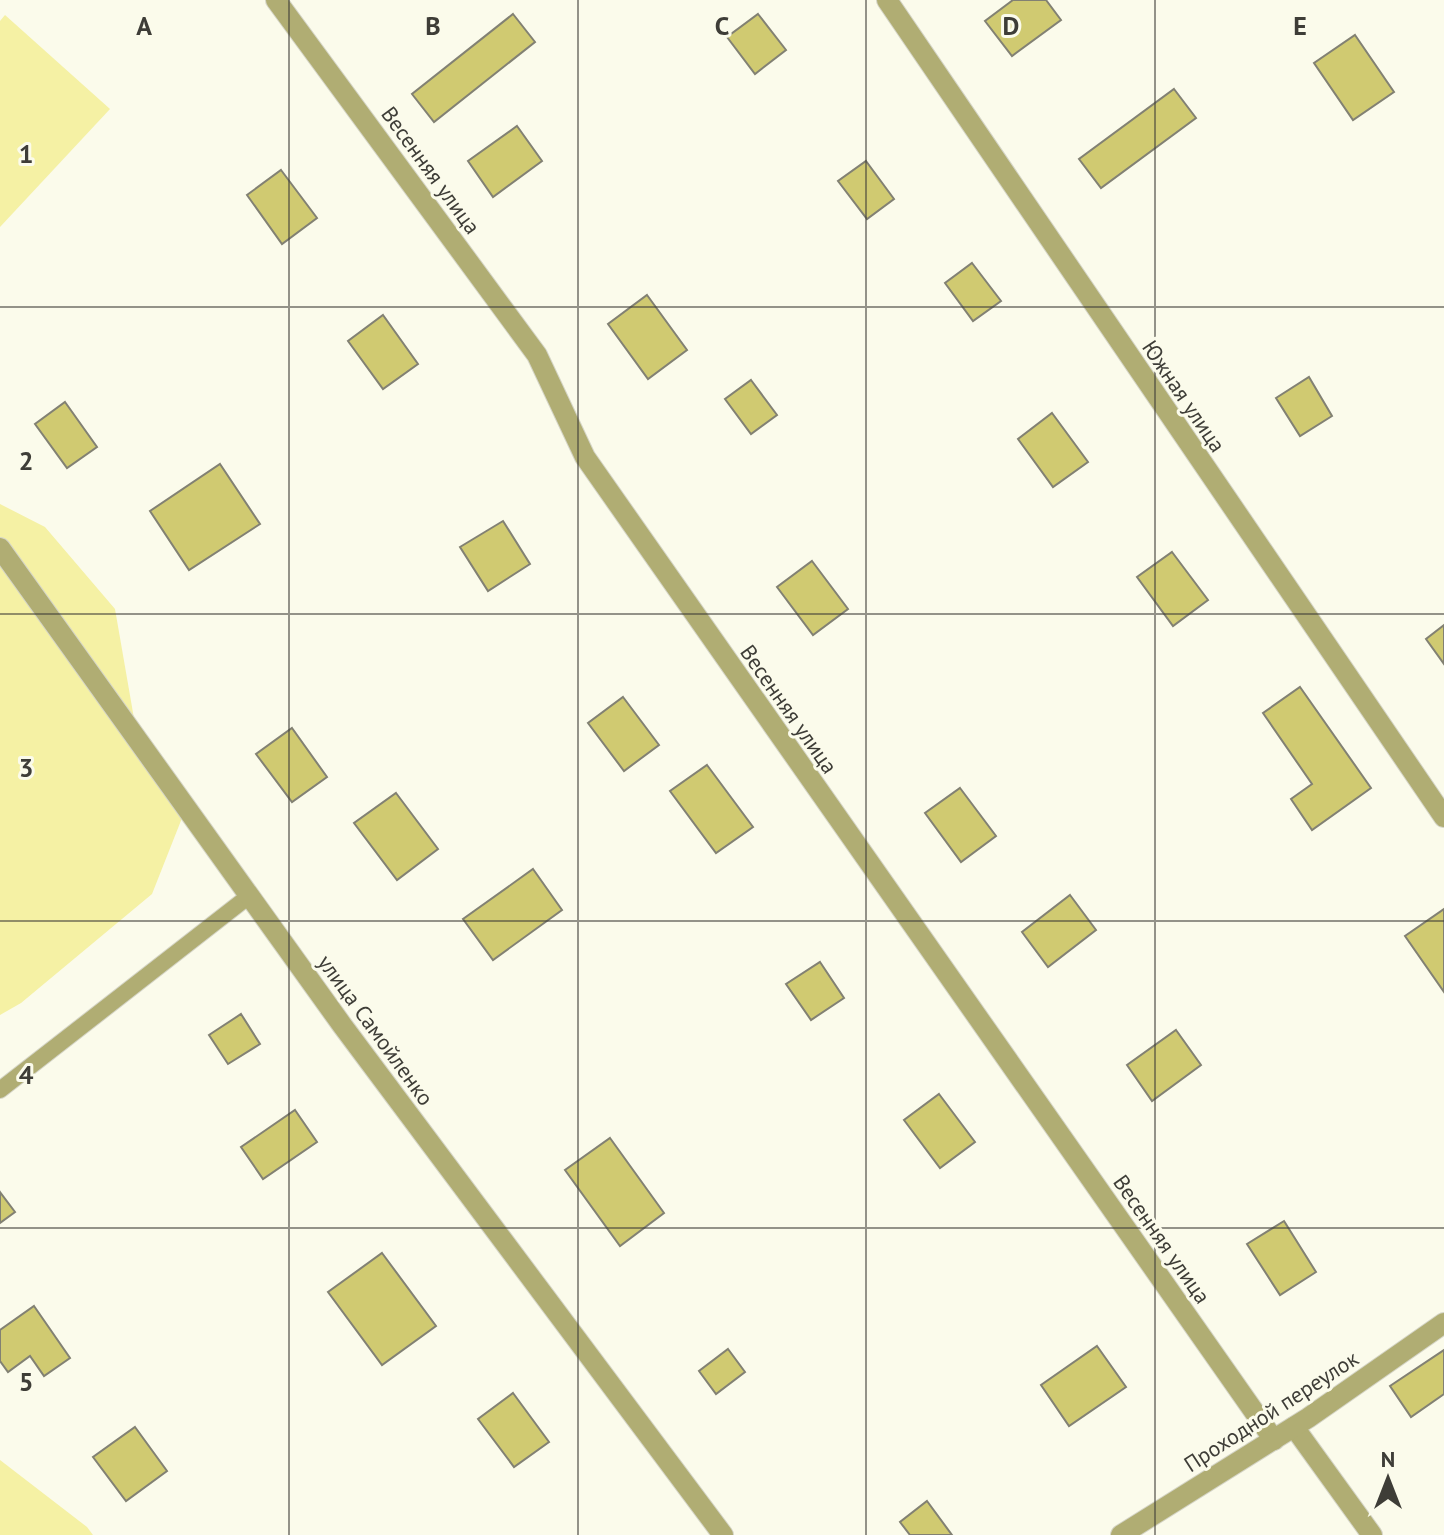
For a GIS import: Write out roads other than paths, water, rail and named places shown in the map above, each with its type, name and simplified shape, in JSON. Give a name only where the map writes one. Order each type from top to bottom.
[{"type":"street","name":"Весенняя улица","points":[[276,0],[537,355],[593,469],[1274,1440]]},
{"type":"street","name":"Южная улица","points":[[887,0],[1444,817]]},
{"type":"street","name":"улица Самойленко","points":[[0,548],[249,896],[723,1535]]},
{"type":"street","name":"Проходной переулок","points":[[1121,1535],[1294,1427],[1444,1323]]},
{"type":"street","points":[[1294,1427],[1372,1535]]},
{"type":"lane","points":[[0,1090],[249,896]]}]
